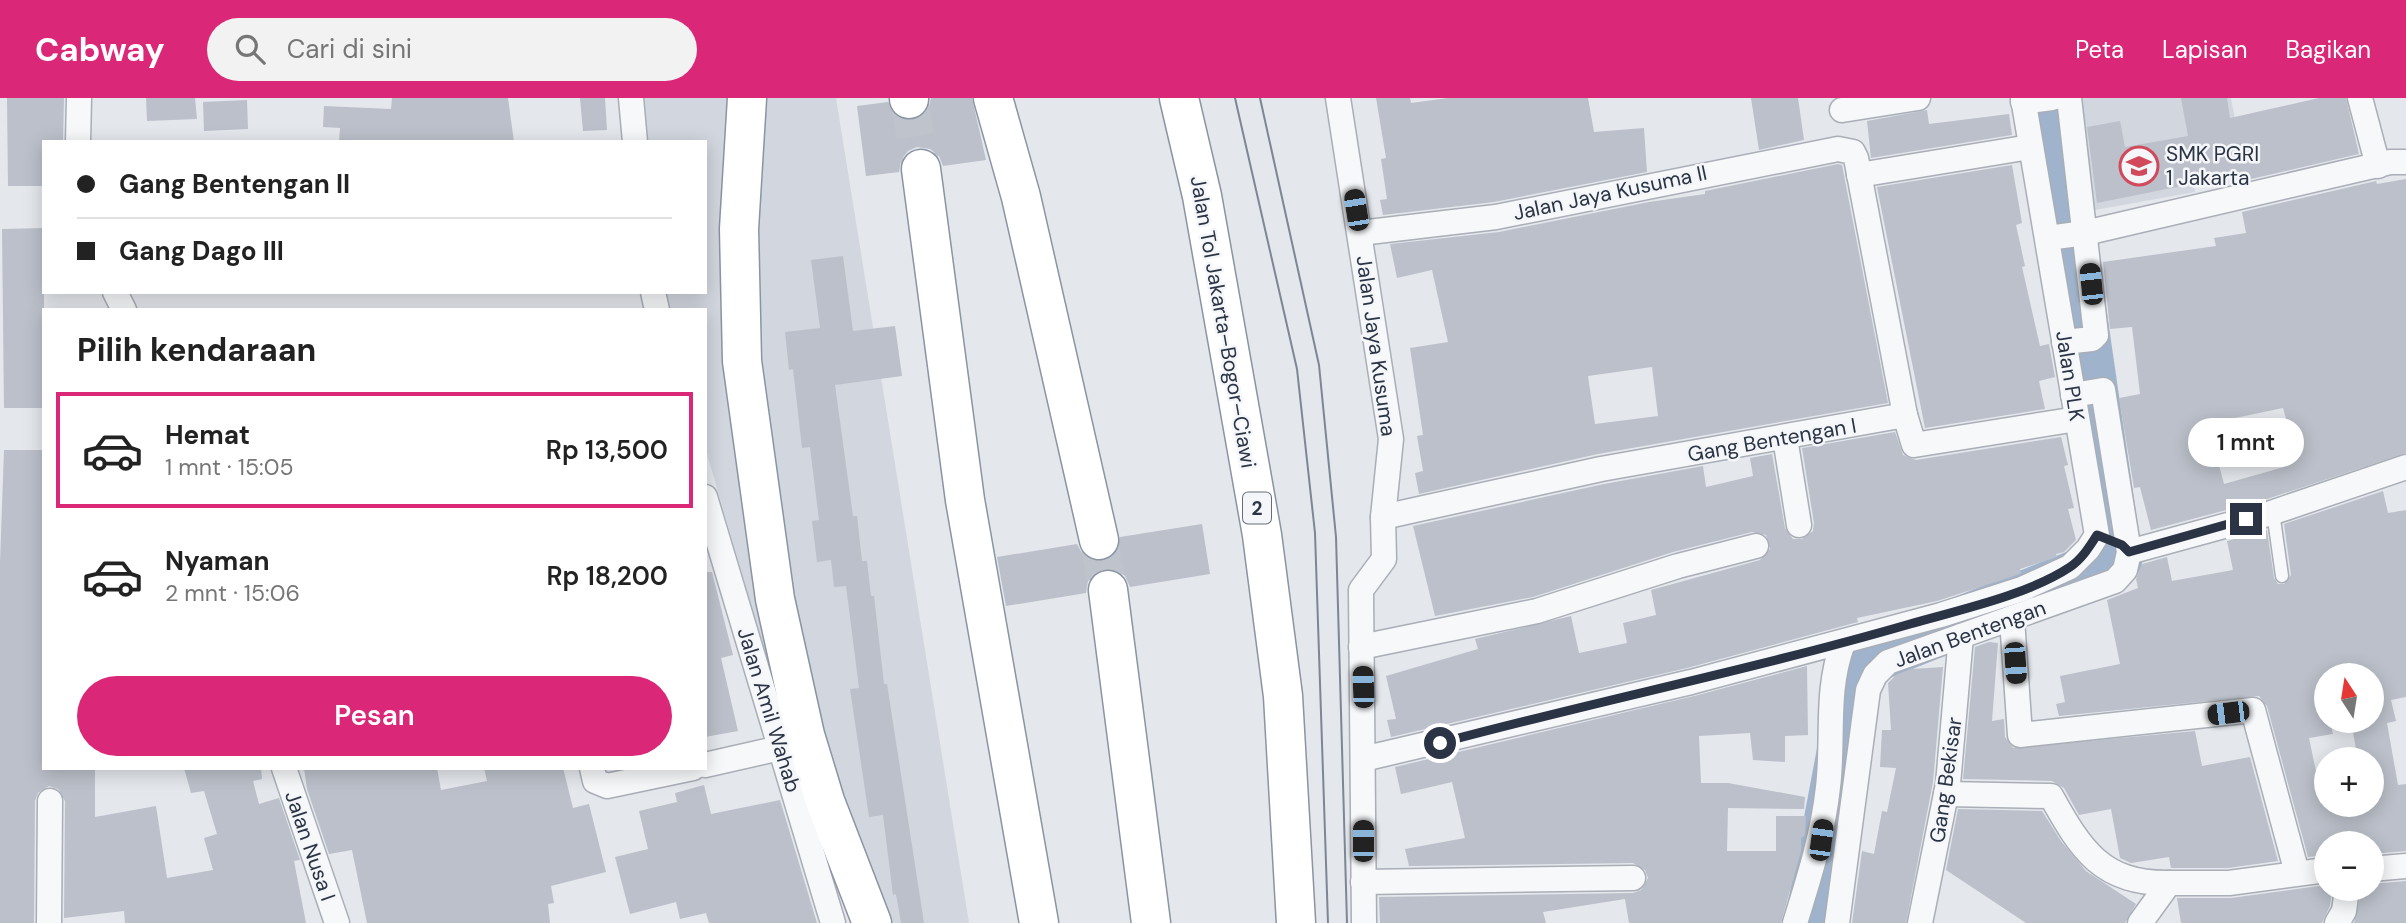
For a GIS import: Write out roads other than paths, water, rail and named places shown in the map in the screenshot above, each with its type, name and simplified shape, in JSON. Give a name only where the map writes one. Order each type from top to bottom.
[{"type":"highway","points":[[747,98],[739,229],[742,361],[775,599],[805,735],[825,801],[872,923]]},
{"type":"highway","points":[[993,98],[1021,197],[1099,540]]},
{"type":"highway","name":"Jalan Tol Jakarta–Bogor–Ciawi","points":[[1179,98],[1202,196],[1262,535],[1283,696],[1296,923]]},
{"type":"highway","points":[[921,169],[965,500],[1039,923]]},
{"type":"highway","points":[[1108,590],[1152,923]]},
{"type":"street","points":[[78,140],[79,98]]},
{"type":"street","points":[[631,98],[635,140]]},
{"type":"street","name":"Jalan Jaya Kusuma","points":[[1338,98],[1391,439],[1383,517],[1384,559],[1361,590],[1364,923]]},
{"type":"street","points":[[1842,110],[1918,98]]},
{"type":"street","name":"Jalan PLK","points":[[2069,98],[2068,235],[2086,398],[2113,542]]},
{"type":"street","points":[[2360,98],[2378,166]]},
{"type":"street","name":"Jalan PLK","points":[[2032,100],[2030,147],[2068,235]]},
{"type":"street","points":[[2030,147],[1857,167],[1905,415],[1914,445],[2086,398],[2113,542]]},
{"type":"street","name":"Jalan Jaya Kusuma II","points":[[1360,233],[1496,217],[1838,149],[1853,152],[1857,167]]},
{"type":"street","points":[[2080,339],[2068,235],[2406,162]]},
{"type":"street","name":"Gang Bentengan I","points":[[1383,517],[1601,469],[1785,439],[1905,415]]},
{"type":"street","points":[[1785,439],[1800,524]]},
{"type":"street","points":[[1363,759],[2044,594],[2088,550],[2113,542],[2273,512],[2406,467]]},
{"type":"street","name":"Jalan Amil Wahab","points":[[707,504],[833,923]]},
{"type":"street","name":"Jalan Bentengan","points":[[1837,923],[1859,740],[1871,681],[1888,662],[2012,619],[2044,594],[2115,581],[2125,570],[2113,542]]},
{"type":"street","points":[[1362,647],[1537,611],[1678,566],[1756,546]]},
{"type":"street","points":[[2012,619],[2020,735],[2253,710],[2297,873]]},
{"type":"street","name":"Gang Bekisar","points":[[1920,923],[1946,794],[1957,710],[1961,636]]},
{"type":"street","points":[[1795,923],[1821,840],[1829,776],[1832,675],[1843,643]]},
{"type":"street","points":[[707,765],[780,748]]},
{"type":"street","name":"Jalan Nusa I","points":[[287,770],[337,923]]},
{"type":"street","points":[[592,770],[595,781],[607,786],[683,770]]},
{"type":"street","points":[[1946,794],[2051,796],[2068,827],[2097,864],[2140,883],[2229,883],[2314,871]]},
{"type":"street","points":[[49,923],[50,801]]},
{"type":"street","points":[[2384,868],[2406,866]]},
{"type":"street","points":[[1363,882],[1633,878]]},
{"type":"street","points":[[2140,923],[2169,884]]},
{"type":"street","points":[[2337,923],[2346,901]]},
{"type":"lane","points":[[2273,512],[2282,576]]},
{"type":"waterway","points":[[1810,923],[1859,663],[2117,559],[2050,98]]},
{"type":"tunnel","points":[[909,99],[921,169]]},
{"type":"tunnel","points":[[1099,540],[1108,590]]},
{"type":"tram line","points":[[1235,98],[1297,369],[1315,533],[1328,923]]},
{"type":"tram line","points":[[1260,98],[1319,365],[1336,537],[1347,923]]},
{"type":"place","name":"SMK PGRI 1 Jakarta","points":[[2139,166]]}]
